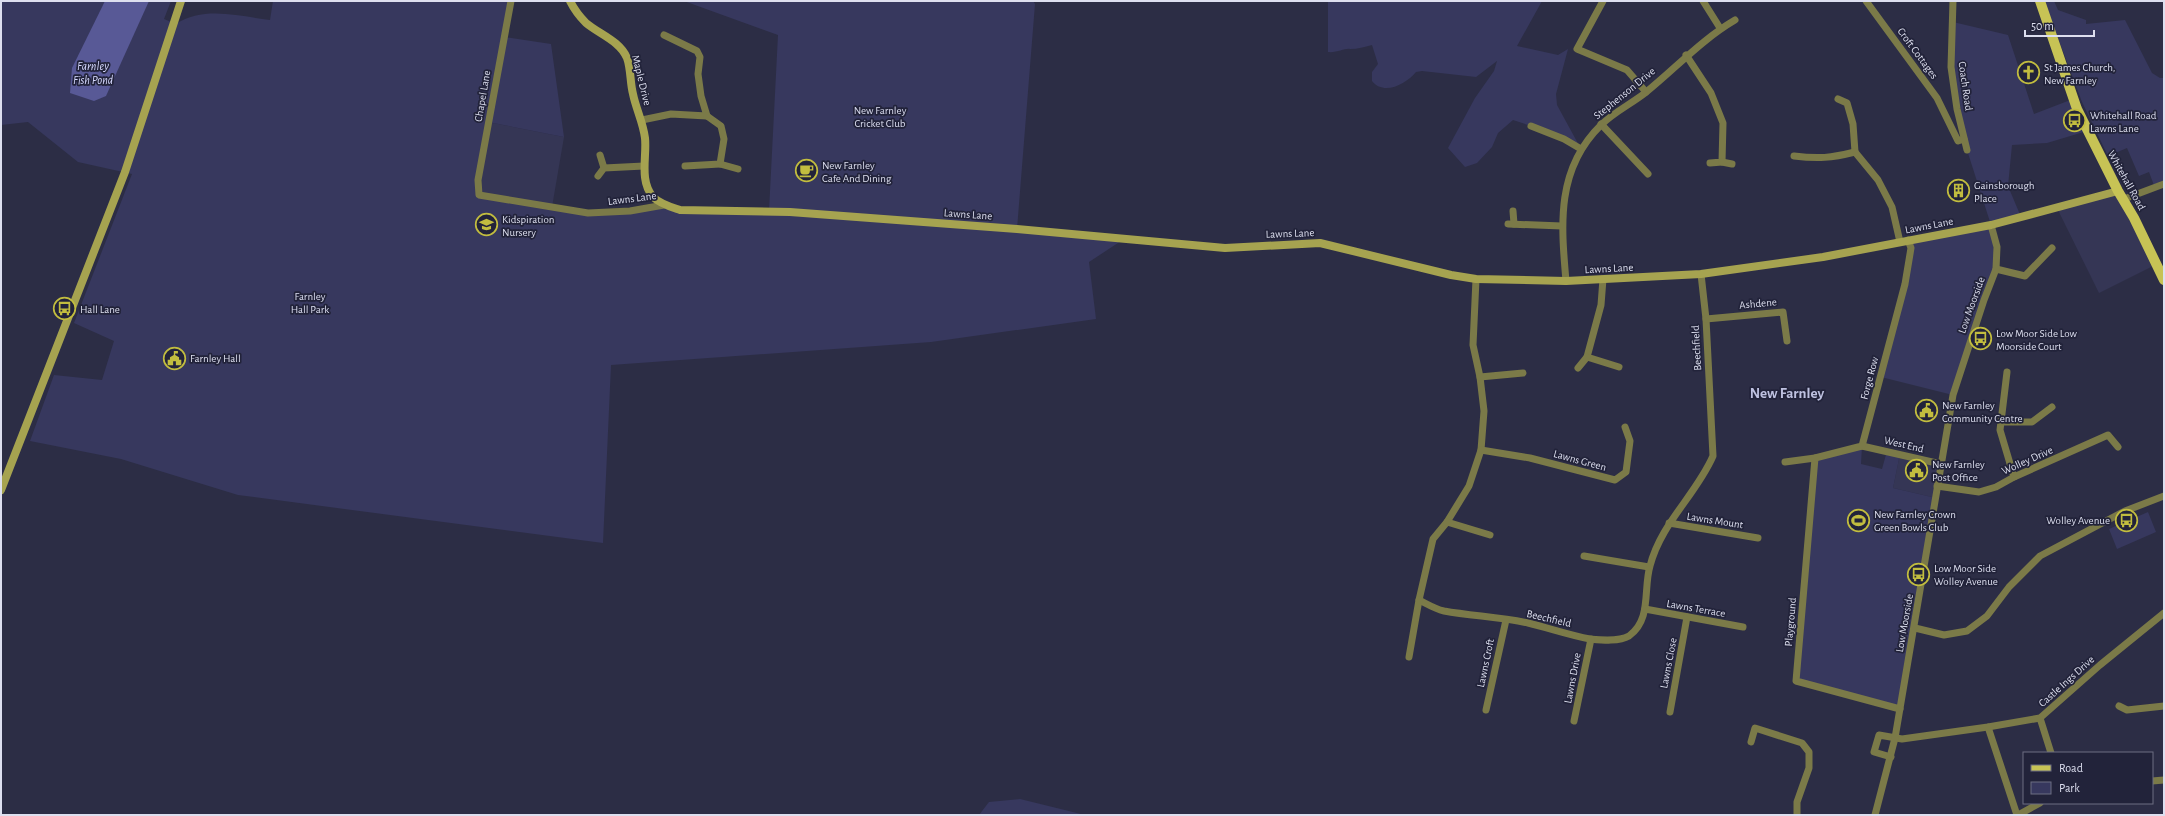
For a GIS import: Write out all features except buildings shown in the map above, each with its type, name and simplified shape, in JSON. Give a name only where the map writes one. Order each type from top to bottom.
[{"type":"main road","name":"Whitehall Road","points":[[2040,1],[2076,109],[2164,280]]},
{"type":"street","points":[[1,490],[125,172],[181,1]]},
{"type":"street","name":"Chapel Lane","points":[[479,195],[478,180],[511,1]]},
{"type":"street","name":"Maple Drive","points":[[570,1],[577,14],[586,23],[620,47],[627,59],[632,93],[642,120],[645,139],[644,166],[647,184],[653,197],[664,205]]},
{"type":"street","points":[[1603,1],[1577,50],[1627,70],[1646,92]]},
{"type":"street","points":[[1703,1],[1720,28]]},
{"type":"street","name":"Croft Cottages","points":[[1866,1],[1937,98],[1958,141],[1964,139]]},
{"type":"street","name":"Coach Road","points":[[1953,1],[1951,67],[1967,150]]},
{"type":"street","name":"Stephenson Drive","points":[[1566,282],[1562,226],[1565,187],[1581,149],[1601,124],[1646,92],[1686,55],[1720,28],[1735,20]]},
{"type":"street","points":[[664,35],[696,51],[700,57],[698,74],[707,116]]},
{"type":"street","points":[[1686,55],[1711,93],[1723,123],[1722,162]]},
{"type":"street","points":[[1794,156],[1818,160],[1833,158],[1855,152],[1853,124],[1846,103],[1838,99]]},
{"type":"street","points":[[642,120],[671,114],[707,116],[721,126],[724,139],[720,164]]},
{"type":"street","points":[[1601,124],[1648,174]]},
{"type":"street","points":[[1531,126],[1564,138],[1581,149]]},
{"type":"street","name":"Forge Row","points":[[1855,152],[1878,180],[1892,207],[1904,241],[1910,248],[1905,284],[1862,446]]},
{"type":"street","points":[[600,155],[604,168]]},
{"type":"street","points":[[1710,164],[1722,162],[1732,164]]},
{"type":"street","points":[[685,166],[720,164],[738,169]]},
{"type":"street","points":[[604,168],[644,166]]},
{"type":"street","points":[[598,176],[604,168]]},
{"type":"street","points":[[2121,195],[2164,184]]},
{"type":"street","name":"Lawns Lane","points":[[479,195],[588,213],[630,211],[664,205],[680,210],[697,212],[790,212],[1031,230],[1225,248],[1320,243],[1451,275],[1476,279],[1566,282],[1701,274],[1823,257],[1991,225],[2121,195]]},
{"type":"street","points":[[1513,211],[1511,224],[1562,226]]},
{"type":"street","name":"Low Moorside","points":[[1875,815],[1895,738],[1915,628],[1953,395],[1996,268],[1997,248],[1991,225]]},
{"type":"street","points":[[1996,268],[2025,276],[2052,248]]},
{"type":"street","name":"Beechfield","points":[[1419,600],[1442,610],[1527,623],[1591,639],[1612,640],[1628,637],[1639,625],[1645,609],[1649,567],[1658,541],[1669,523],[1705,476],[1713,456],[1706,319],[1701,274]]},
{"type":"street","points":[[1409,657],[1432,539],[1447,522],[1469,486],[1481,450],[1484,411],[1480,377],[1473,345],[1476,279]]},
{"type":"street","points":[[1578,368],[1587,357],[1601,305],[1603,279]]},
{"type":"street","name":"Ashdene","points":[[1706,319],[1783,312],[1787,341]]},
{"type":"street","points":[[1587,357],[1619,367]]},
{"type":"street","points":[[2007,372],[2000,430],[2014,477]]},
{"type":"street","points":[[1480,377],[1523,373]]},
{"type":"street","points":[[2002,422],[2032,422],[2052,407]]},
{"type":"street","name":"Lawns Green","points":[[1481,450],[1530,458],[1615,480],[1626,472],[1630,441],[1625,427]]},
{"type":"street","name":"Wolley Drive","points":[[1937,486],[1979,492],[1996,487],[2014,477],[2108,435],[2118,447]]},
{"type":"street","points":[[1785,462],[1815,458],[1862,446]]},
{"type":"street","name":"West End","points":[[1862,446],[1941,464]]},
{"type":"street","name":"Playground","points":[[1815,458],[1796,681],[1900,709]]},
{"type":"street","points":[[1915,628],[1944,635],[1967,631],[1987,616],[2009,587],[2040,556],[2125,512],[2164,496]]},
{"type":"street","points":[[1447,522],[1490,535]]},
{"type":"street","name":"Lawns Mount","points":[[1669,523],[1758,538]]},
{"type":"street","points":[[1584,556],[1649,567]]},
{"type":"street","name":"Lawns Terrace","points":[[1645,609],[1743,627]]},
{"type":"street","name":"Castle Ings Drive","points":[[1891,757],[1874,752],[1879,734],[1895,738],[1988,728],[2040,718],[2100,665],[2164,613]]},
{"type":"street","name":"Lawns Close","points":[[1670,712],[1687,617]]},
{"type":"street","name":"Lawns Croft","points":[[1486,710],[1506,620]]},
{"type":"street","name":"Lawns Drive","points":[[1574,721],[1591,639]]},
{"type":"street","points":[[2119,706],[2127,710],[2164,706]]},
{"type":"street","points":[[2040,718],[2051,752]]},
{"type":"street","points":[[1751,742],[1755,728],[1802,743],[1809,752],[1809,768],[1797,802],[1798,815]]},
{"type":"street","points":[[1988,728],[2018,815],[2038,804]]},
{"type":"street","points":[[2153,781],[2164,780]]},
{"type":"shaded area","points":[[488,122],[564,137],[552,207],[479,195]]},
{"type":"shaded area","points":[[2118,191],[2155,265],[2099,293],[2057,208]]},
{"type":"shaded area","points":[[1900,454],[1941,464],[1936,498],[1893,488]]},
{"type":"green space","name":"Farnley Hall Park","points":[[1,1],[171,1],[164,19],[176,24],[187,18],[209,14],[234,15],[270,20],[273,1],[511,1],[504,37],[551,44],[564,137],[488,122],[479,195],[588,213],[664,205],[680,210],[769,211],[778,35],[684,1],[1033,1],[1035,4],[1017,229],[1124,239],[1089,262],[1096,319],[931,342],[611,365],[603,543],[238,495],[121,459],[30,441],[54,375],[102,380],[114,341],[74,323],[132,174],[78,162],[28,122],[1,125]]},
{"type":"green space","points":[[1328,1],[1542,1],[1517,46],[1558,55],[1568,49],[1556,94],[1557,105],[1581,149],[1531,126],[1513,120],[1498,133],[1492,147],[1477,163],[1465,167],[1448,148],[1475,98],[1494,71],[1497,61],[1476,77],[1422,71],[1416,72],[1407,81],[1395,87],[1383,88],[1372,81],[1372,72],[1378,64],[1372,45],[1328,52]]},
{"type":"green space","points":[[2044,1],[2054,1],[2058,10],[2086,20],[2086,24],[2125,20],[2152,73],[2160,78],[2164,78],[2164,184],[2155,188],[2149,172],[2139,176],[2127,148],[2108,156],[2082,102]]},
{"type":"green space","points":[[1953,22],[2008,35],[2034,114],[2073,99],[2087,131],[2047,143],[2012,145],[2008,186],[2021,217],[1991,225],[1967,150],[1951,67]]},
{"type":"green space","points":[[1991,225],[1996,269],[1953,395],[1881,377],[1905,284],[1908,240]]},
{"type":"green space","points":[[1862,446],[1861,464],[1882,469],[1887,451],[1900,454],[1893,488],[1936,498],[1900,709],[1796,681],[1815,458]]},
{"type":"green space","points":[[2148,512],[2156,532],[2117,549],[2109,529]]},
{"type":"green space","points":[[1020,799],[1085,815],[979,815],[989,802]]},
{"type":"water","name":"Farnley Fish Pond","points":[[105,1],[149,1],[106,96],[94,101],[70,93],[72,68]]},
{"type":"place","name":"St James Church, New Farnley","points":[[2028,73]]},
{"type":"place","name":"Whitehall Road Lawns Lane","points":[[2074,121]]},
{"type":"place","name":"New Farnley Cafe And Dining","points":[[807,171]]},
{"type":"place","name":"Gainsborough Place","points":[[1959,191]]},
{"type":"place","name":"Kidspiration Nursery","points":[[487,225]]},
{"type":"place","name":"Hall Lane","points":[[64,309]]},
{"type":"place","name":"Low Moor Side Low Moorside Court","points":[[1981,339]]},
{"type":"place","name":"Farnley Hall","points":[[175,358]]},
{"type":"place","name":"New Farnley Community Centre","points":[[1926,411]]},
{"type":"place","name":"New Farnley Post Office","points":[[1916,470]]},
{"type":"place","name":"New Farnley Crown Green Bowls Club","points":[[1859,520]]},
{"type":"place","name":"Wolley Avenue","points":[[2126,520]]},
{"type":"place","name":"Low Moor Side Wolley Avenue","points":[[1919,574]]},
{"type":"district","name":"New Farnley","points":[[1787,393]]},
{"type":"park label","name":"New Farnley Cricket Club","points":[[880,116]]}]
